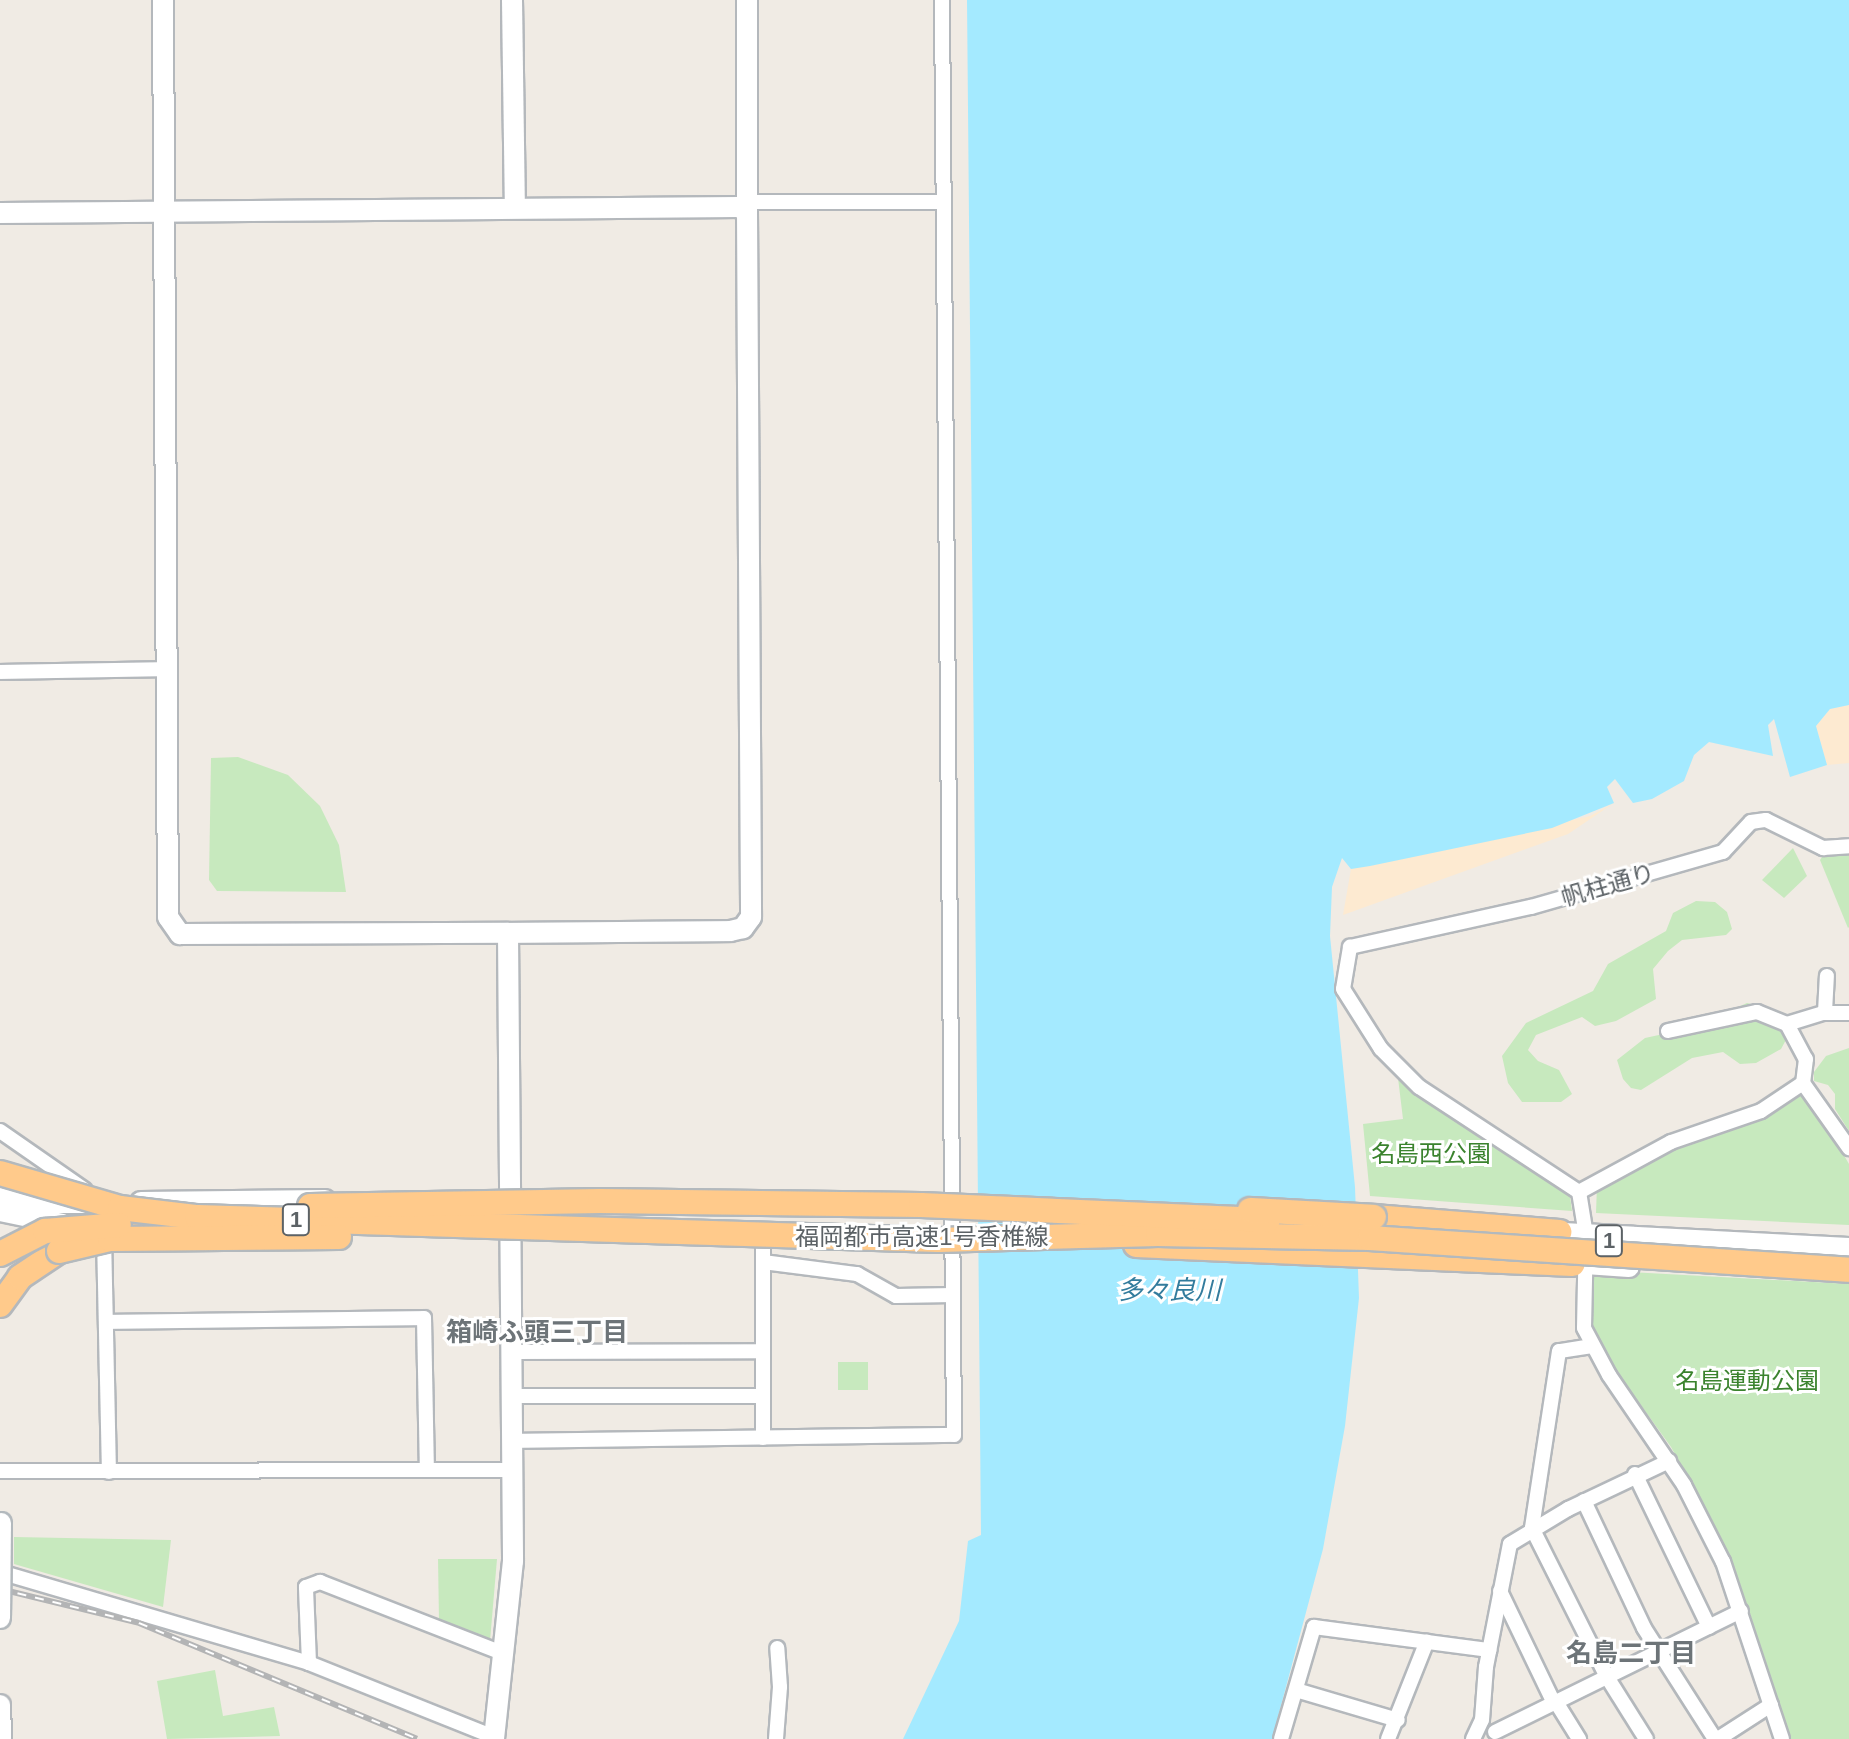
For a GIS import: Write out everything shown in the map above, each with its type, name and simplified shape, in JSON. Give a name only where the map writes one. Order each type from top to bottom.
[{"type":"highway","name":"福岡都市高速1号香椎線","points":[[0,1172],[62,1190],[130,1204],[446,1203],[1849,1251]]},
{"type":"highway","name":"福岡都市高速1号香椎線","points":[[0,1172],[154,1213],[597,1232],[964,1240],[1158,1234],[1370,1238],[1849,1270]]},
{"type":"highway","points":[[933,1218],[1006,1198],[1373,1236],[1579,1264]]},
{"type":"highway","points":[[0,1256],[30,1236],[70,1226],[404,1222],[446,1203]]},
{"type":"highway","points":[[0,1305],[35,1264],[59,1251],[110,1239],[597,1232]]},
{"type":"highway","points":[[964,1240],[1559,1232]]},
{"type":"street","points":[[163,0],[168,917],[180,934],[730,931],[743,928],[751,917],[747,0]]},
{"type":"street","points":[[512,0],[515,208]]},
{"type":"street","points":[[513,1441],[954,1435],[942,0]]},
{"type":"street","points":[[0,213],[747,207],[943,202]]},
{"type":"street","points":[[0,672],[166,669]]},
{"type":"street","name":"帆柱通り","points":[[1579,1192],[1490,1125],[1419,1087],[1381,1049],[1343,989],[1350,947],[1531,907],[1723,852],[1751,822],[1766,820],[1823,848],[1849,846]]},
{"type":"street","points":[[0,1572],[309,1663],[494,1738],[505,1654],[513,1470],[508,933]]},
{"type":"street","points":[[1825,1012],[1827,976]]},
{"type":"street","points":[[1668,1031],[1757,1012],[1787,1024],[1825,1012],[1849,1013]]},
{"type":"street","points":[[1787,1024],[1806,1059],[1803,1083],[1849,1148]]},
{"type":"street","points":[[1782,1739],[1723,1562],[1669,1461],[1592,1346],[1584,1328],[1579,1264],[1586,1235],[1579,1192],[1671,1142],[1761,1111],[1803,1083]]},
{"type":"street","points":[[0,1131],[89,1193],[91,1201]]},
{"type":"street","points":[[0,1192],[45,1203],[421,1200],[511,1216],[763,1229],[933,1218]]},
{"type":"street","points":[[0,1211],[59,1223],[104,1227],[511,1216],[933,1218],[1373,1236]]},
{"type":"street","points":[[0,1256],[16,1237],[59,1223]]},
{"type":"street","points":[[104,1227],[109,1472]]},
{"type":"street","points":[[763,1229],[763,1438]]},
{"type":"street","points":[[1559,1232],[1849,1251]]},
{"type":"street","points":[[763,1262],[857,1274],[896,1296],[953,1295]]},
{"type":"street","points":[[1579,1264],[1849,1277]]},
{"type":"street","points":[[106,1322],[424,1318],[427,1468]]},
{"type":"street","points":[[1592,1346],[1559,1351],[1532,1528],[1607,1677],[1646,1739]]},
{"type":"street","points":[[513,1352],[763,1351]]},
{"type":"street","points":[[513,1396],[763,1396]]},
{"type":"street","points":[[1473,1739],[1482,1720],[1489,1650],[1510,1544],[1532,1528],[1635,1474],[1669,1461]]},
{"type":"street","points":[[0,1471],[513,1470]]},
{"type":"street","points":[[1635,1474],[1709,1627]]},
{"type":"street","points":[[1584,1501],[1659,1651],[1716,1739],[1771,1705]]},
{"type":"street","points":[[0,1511],[0,1618]]},
{"type":"street","points":[[309,1663],[306,1587],[320,1582],[505,1654]]},
{"type":"street","points":[[1499,1589],[1555,1702],[1579,1739]]},
{"type":"street","points":[[1482,1720],[1497,1735],[1555,1702],[1741,1611]]},
{"type":"street","points":[[1281,1739],[1314,1627],[1489,1650]]},
{"type":"street","points":[[1388,1739],[1427,1641]]},
{"type":"street","points":[[776,1739],[780,1687],[777,1648]]},
{"type":"street","points":[[1296,1690],[1398,1720]]},
{"type":"street","points":[[0,1705],[1,1739]]},
{"type":"green space","points":[[238,757],[288,775],[320,806],[339,845],[346,892],[217,891],[209,880],[211,758]]},
{"type":"green space","points":[[1793,848],[1807,876],[1784,898],[1762,880]]},
{"type":"green space","points":[[1849,852],[1848,928],[1820,860],[1824,854]]},
{"type":"green space","points":[[1696,901],[1715,902],[1727,912],[1732,929],[1726,935],[1682,940],[1668,951],[1653,969],[1656,999],[1616,1021],[1595,1026],[1582,1017],[1536,1035],[1528,1050],[1538,1061],[1559,1070],[1572,1094],[1561,1102],[1522,1102],[1508,1083],[1502,1056],[1526,1023],[1593,991],[1608,964],[1666,931],[1673,913]]},
{"type":"green space","points":[[1747,1003],[1765,1007],[1784,1029],[1787,1038],[1781,1049],[1756,1063],[1740,1064],[1723,1052],[1692,1058],[1641,1090],[1631,1088],[1623,1079],[1617,1060],[1645,1038],[1691,1028]]},
{"type":"green space","points":[[1849,1048],[1849,1131],[1835,1109],[1835,1094],[1828,1085],[1814,1081],[1814,1072],[1826,1056]]},
{"type":"green space","name":"名島西公園","points":[[1398,1078],[1553,1179],[1570,1196],[1572,1211],[1370,1196],[1363,1124],[1403,1119]]},
{"type":"green space","points":[[1804,1087],[1849,1164],[1849,1225],[1596,1213],[1597,1185],[1624,1168]]},
{"type":"green space","name":"名島運動公園","points":[[1593,1270],[1849,1284],[1849,1739],[1788,1739],[1748,1607],[1713,1522],[1671,1447],[1596,1343],[1589,1321]]},
{"type":"green space","points":[[838,1362],[868,1362],[868,1390],[838,1390]]},
{"type":"green space","points":[[14,1537],[171,1540],[163,1607],[14,1564]]},
{"type":"green space","points":[[438,1559],[497,1559],[490,1641],[439,1621]]},
{"type":"green space","points":[[215,1670],[223,1716],[274,1707],[280,1736],[167,1739],[157,1681]]},
{"type":"sand","points":[[1849,705],[1849,763],[1827,765],[1816,726],[1830,709]]},
{"type":"sand","points":[[1614,803],[1568,834],[1343,915],[1351,869],[1590,816]]},
{"type":"water","name":"多々良川","points":[[967,0],[1849,0],[1849,705],[1830,709],[1816,726],[1827,765],[1790,777],[1774,719],[1768,725],[1773,756],[1709,742],[1694,755],[1684,781],[1652,799],[1633,803],[1615,779],[1607,787],[1614,803],[1552,828],[1351,869],[1342,858],[1332,887],[1330,936],[1355,1187],[1359,1298],[1345,1426],[1323,1549],[1272,1739],[903,1739],[959,1621],[968,1541],[981,1535]]},
{"type":"railway","points":[[0,1589],[139,1623],[417,1739]]},
{"type":"district","name":"箱崎ふ頭三丁目","points":[[537,1333]]},
{"type":"district","name":"名島二丁目","points":[[1631,1654]]}]
